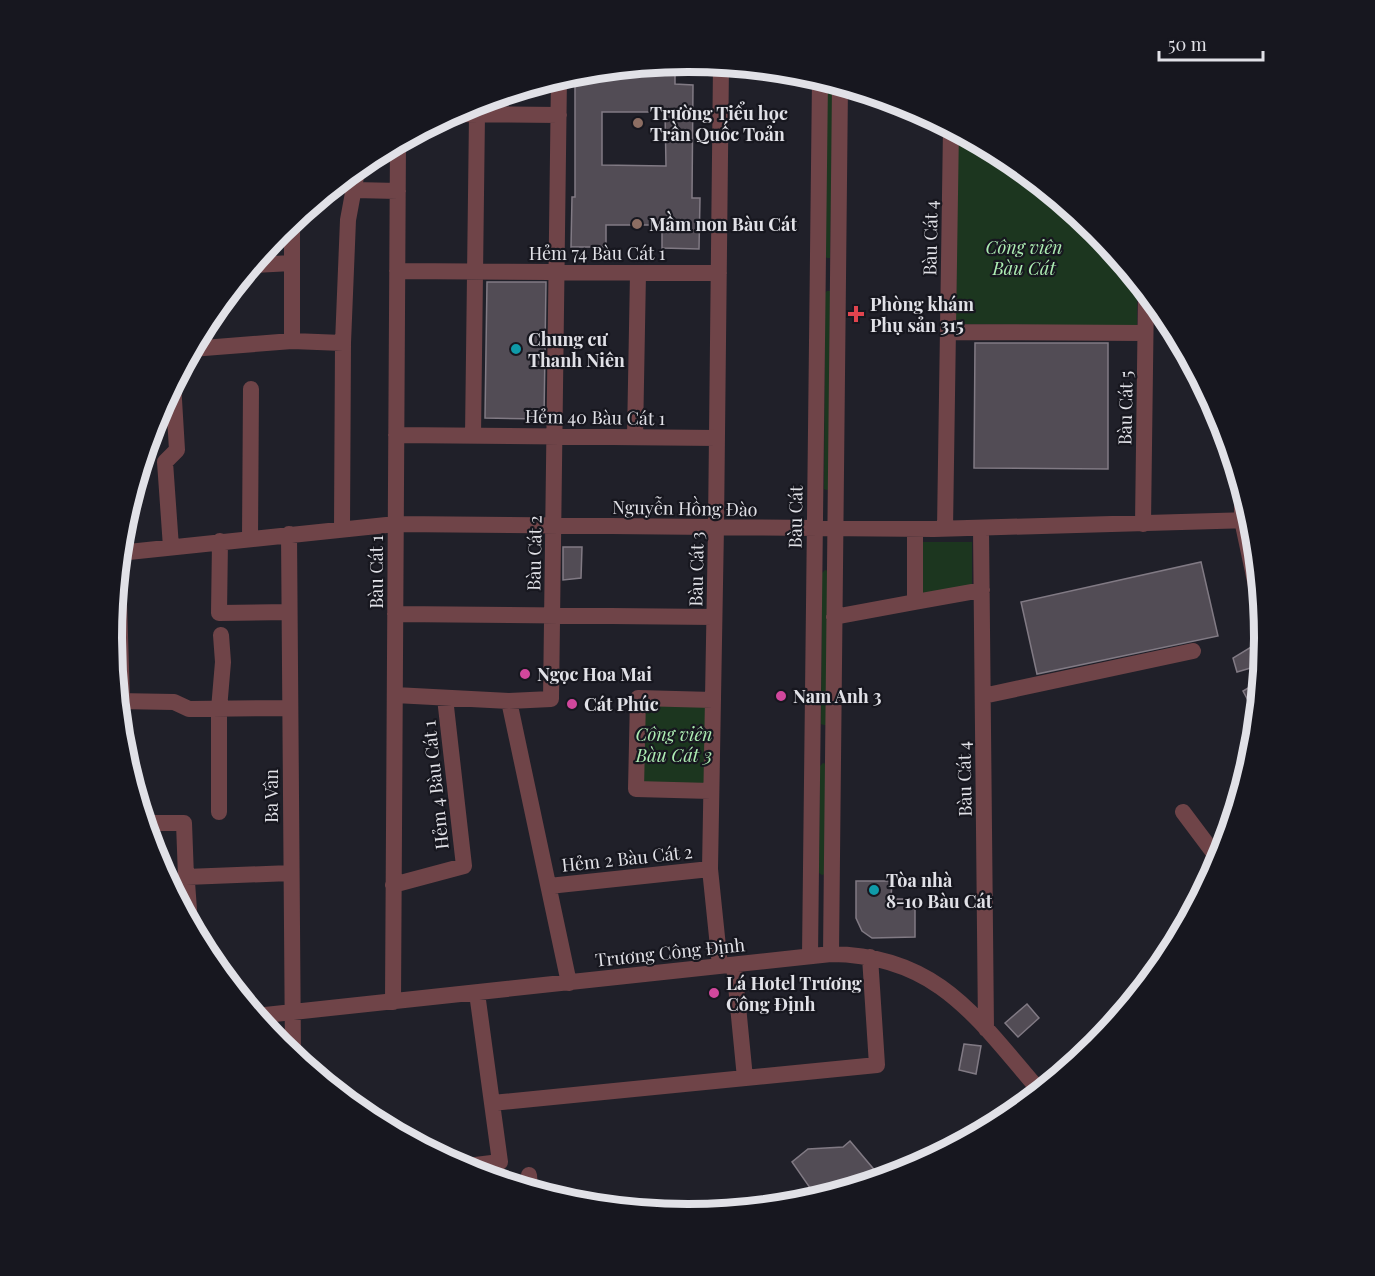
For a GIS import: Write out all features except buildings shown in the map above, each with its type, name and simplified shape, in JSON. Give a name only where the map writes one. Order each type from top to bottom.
[{"type":"street","name":"Bàu Cát 3","points":[[721,73],[710,869],[745,1078]]},
{"type":"street","name":"Bàu Cát 2","points":[[509,701],[551,699],[559,87]]},
{"type":"street","name":"Bàu Cát","points":[[810,956],[820,88]]},
{"type":"street","points":[[831,954],[840,93]]},
{"type":"street","points":[[474,114],[559,115]]},
{"type":"street","points":[[473,436],[477,114]]},
{"type":"street","name":"Bàu Cát 4","points":[[945,529],[951,137]]},
{"type":"street","name":"Bàu Cát 1","points":[[393,1002],[398,152]]},
{"type":"street","points":[[342,529],[343,343],[348,220],[356,180]]},
{"type":"street","points":[[354,190],[398,192]]},
{"type":"street","points":[[292,233],[292,341]]},
{"type":"street","points":[[263,264],[292,262]]},
{"type":"street","name":"Hẻm 74 Bàu Cát 1","points":[[397,271],[719,273]]},
{"type":"street","points":[[635,437],[638,273]]},
{"type":"street","points":[[817,273],[838,273]]},
{"type":"street","name":"Bàu Cát 5","points":[[1143,524],[1146,306]]},
{"type":"street","points":[[948,332],[1145,333]]},
{"type":"street","points":[[201,348],[292,341],[343,343]]},
{"type":"street","points":[[250,538],[251,389]]},
{"type":"street","points":[[171,547],[165,462],[177,450],[174,401]]},
{"type":"street","name":"Hẻm 40 Bàu Cát 1","points":[[396,435],[717,438]]},
{"type":"street","name":"Nguyễn Hồng Đào","points":[[128,552],[396,524],[915,530],[1241,520]]},
{"type":"street","name":"Bàu Cát 4","points":[[981,528],[986,1029]]},
{"type":"street","points":[[915,530],[915,602]]},
{"type":"street","name":"Ba Vân","points":[[289,534],[293,1043]]},
{"type":"street","points":[[220,541],[219,613],[290,612]]},
{"type":"street","points":[[834,617],[982,590]]},
{"type":"street","points":[[395,614],[714,617]]},
{"type":"street","points":[[219,812],[219,709],[223,662],[221,635]]},
{"type":"street","points":[[983,696],[1193,651]]},
{"type":"street","points":[[395,694],[509,701],[569,983]]},
{"type":"street","name":"Hẻm 4 Bàu Cát 1","points":[[393,885],[464,866],[445,698]]},
{"type":"street","points":[[711,791],[636,789],[638,698],[713,700]]},
{"type":"street","points":[[125,701],[174,702],[189,710],[290,708]]},
{"type":"street","points":[[812,741],[833,741]]},
{"type":"street","points":[[1183,812],[1212,850]]},
{"type":"street","points":[[153,824],[184,823],[186,877],[291,873]]},
{"type":"street","name":"Hẻm 2 Bàu Cát 2","points":[[549,886],[710,869]]},
{"type":"street","points":[[178,882],[187,882],[189,905]]},
{"type":"street","name":"Trương Công Định","points":[[266,1015],[810,956],[831,954],[870,957],[898,964],[925,976],[967,1009],[1035,1085]]},
{"type":"street","points":[[492,1103],[877,1065],[870,957]]},
{"type":"street","points":[[477,993],[500,1162],[480,1164]]},
{"type":"green space","points":[[826,89],[833,91],[830,258],[825,256]]},
{"type":"green space","name":"Công viên Bàu Cát","points":[[957,141],[1002,167],[1061,212],[1088,238],[1137,293],[1137,326],[956,324]]},
{"type":"green space","points":[[830,291],[829,489],[827,490],[824,489],[825,293]]},
{"type":"green space","points":[[923,542],[972,542],[972,586],[923,595]]},
{"type":"green space","points":[[825,570],[828,571],[826,725],[824,725],[821,724],[822,573]]},
{"type":"green space","name":"Công viên Bàu Cát 3","points":[[642,701],[707,703],[706,787],[640,785]]},
{"type":"green space","points":[[823,763],[826,764],[825,874],[822,875],[819,873],[820,766]]},
{"type":"place","name":"Trường Tiểu học Trần Quốc Toản","points":[[638,123]]},
{"type":"place","name":"Mầm non Bàu Cát","points":[[637,224]]},
{"type":"place","name":"Phòng khám Phụ sản 315","points":[[856,314]]},
{"type":"place","name":"Chung cư Thanh Niên","points":[[516,349]]},
{"type":"place","name":"Ngọc Hoa Mai","points":[[525,674]]},
{"type":"place","name":"Nam Anh 3","points":[[781,696]]},
{"type":"place","name":"Cát Phúc","points":[[572,704]]},
{"type":"place","name":"Tòa nhà 8-10 Bàu Cát","points":[[874,890]]},
{"type":"place","name":"Lá Hotel Trương Công Định","points":[[714,993]]}]
